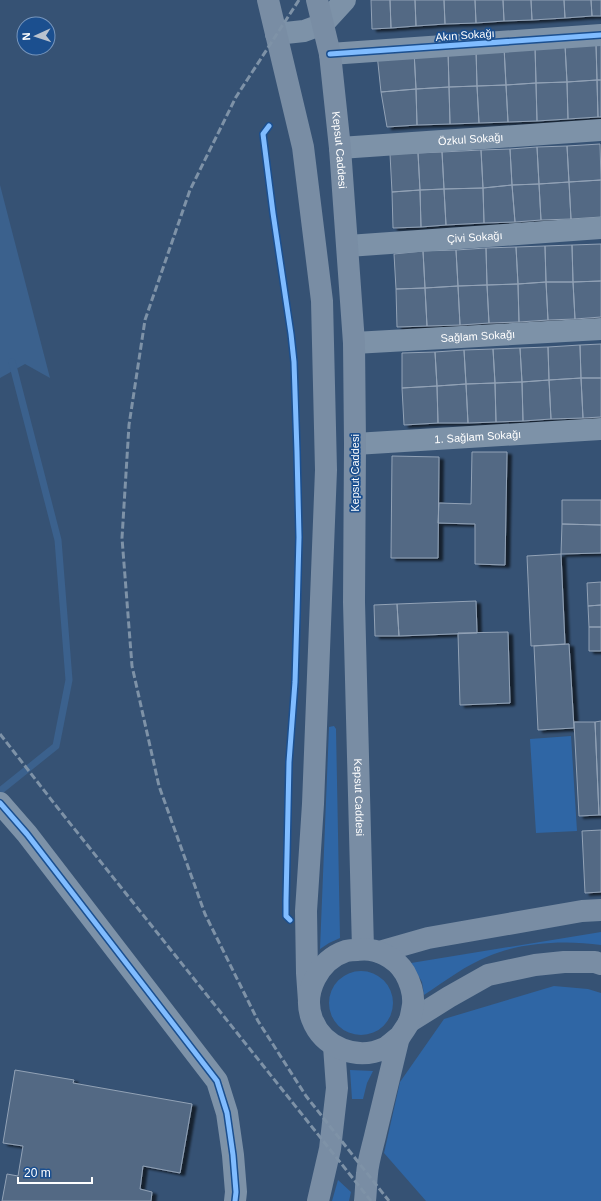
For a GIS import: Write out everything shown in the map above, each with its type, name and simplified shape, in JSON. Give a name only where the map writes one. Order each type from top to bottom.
[{"type":"main road","points":[[268,0],[303,147],[322,300],[326,470],[313,804],[306,911],[307,973],[312,1019],[321,1034],[334,1046],[350,1053],[368,1053],[385,1048],[404,1030],[448,997],[488,975],[535,965],[564,962],[595,962],[601,964]]},
{"type":"main road","name":"Kepsut Caddesi","points":[[317,0],[330,54],[340,148],[354,343],[354,602],[371,951]]},
{"type":"main road","points":[[309,1001],[312,985],[319,970],[332,958],[346,951],[371,951],[428,938],[582,911],[601,910]]},
{"type":"main road","points":[[365,1201],[367,1173],[404,1030],[413,1005],[412,988],[405,973],[394,960],[371,951]]},
{"type":"main road","points":[[318,1201],[330,1149],[337,1088],[334,1046]]},
{"type":"street","points":[[276,34],[304,31],[323,24],[345,0]]},
{"type":"street","name":"Akın Sokağı","points":[[330,54],[601,35]]},
{"type":"street","name":"Özkul Sokağı","points":[[340,148],[601,130]]},
{"type":"street","name":"Çivi Sokağı","points":[[348,246],[601,228]]},
{"type":"street","name":"Sağlam Sokağı","points":[[354,343],[601,329]]},
{"type":"street","name":"1. Sağlam Sokağı","points":[[355,444],[601,428]]},
{"type":"street","points":[[6,810],[31,840],[218,1081],[227,1113],[233,1155],[236,1192],[235,1201]]},
{"type":"shaded area","points":[[0,185],[50,378],[25,364],[0,378]]},
{"type":"shaded area","points":[[334,726],[336,729],[340,938],[320,949],[329,727]]},
{"type":"shaded area","points":[[571,736],[577,831],[536,833],[530,739]]},
{"type":"shaded area","points":[[601,932],[601,945],[587,943],[544,943],[502,951],[472,964],[424,995],[422,982],[411,963]]},
{"type":"shaded area","points":[[355,971],[367,971],[384,980],[391,991],[393,1003],[391,1015],[384,1026],[367,1035],[355,1035],[343,1030],[334,1021],[329,1009],[329,997],[334,985],[343,976]]},
{"type":"shaded area","points":[[554,986],[588,989],[601,993],[601,1201],[426,1201],[384,1153],[400,1082],[444,1019]]},
{"type":"shaded area","points":[[350,1070],[373,1071],[367,1083],[363,1099],[352,1099]]},
{"type":"shaded area","points":[[338,1180],[351,1192],[349,1201],[332,1201]]},
{"type":"building","points":[[371,0],[390,0],[391,28],[372,29]]},
{"type":"building","points":[[390,0],[415,0],[416,26],[391,28]]},
{"type":"building","points":[[415,0],[444,0],[445,24],[416,26]]},
{"type":"building","points":[[444,0],[475,0],[476,23],[445,24]]},
{"type":"building","points":[[475,0],[503,0],[504,21],[476,23]]},
{"type":"building","points":[[503,0],[531,0],[532,20],[504,21]]},
{"type":"building","points":[[531,0],[564,0],[565,18],[532,20]]},
{"type":"building","points":[[564,0],[591,0],[592,16],[565,18]]},
{"type":"building","points":[[591,0],[601,0],[601,16],[592,16]]},
{"type":"building","points":[[596,44],[597,80],[567,82],[565,45]]},
{"type":"building","points":[[596,44],[601,44],[601,80],[597,80]]},
{"type":"building","points":[[565,45],[567,82],[536,83],[535,46]]},
{"type":"building","points":[[535,46],[536,83],[506,85],[504,47]]},
{"type":"building","points":[[504,47],[506,85],[477,86],[476,49]]},
{"type":"building","points":[[476,49],[477,86],[449,87],[448,50]]},
{"type":"building","points":[[448,50],[449,87],[416,89],[414,51]]},
{"type":"building","points":[[414,51],[416,89],[381,92],[377,54]]},
{"type":"building","points":[[597,80],[598,117],[568,119],[567,82]]},
{"type":"building","points":[[597,80],[601,80],[601,117],[598,117]]},
{"type":"building","points":[[567,82],[568,119],[537,121],[536,83]]},
{"type":"building","points":[[536,83],[537,121],[508,122],[506,85]]},
{"type":"building","points":[[506,85],[508,122],[479,123],[477,86]]},
{"type":"building","points":[[477,86],[479,123],[450,124],[449,87]]},
{"type":"building","points":[[449,87],[450,124],[417,125],[416,89]]},
{"type":"building","points":[[416,89],[417,125],[387,127],[381,92]]},
{"type":"building","points":[[600,144],[601,180],[569,182],[567,146]]},
{"type":"building","points":[[567,146],[569,182],[539,184],[537,147]]},
{"type":"building","points":[[537,147],[539,184],[512,185],[510,149]]},
{"type":"building","points":[[510,149],[512,185],[483,188],[481,150]]},
{"type":"building","points":[[481,150],[483,188],[444,189],[442,152]]},
{"type":"building","points":[[442,152],[444,189],[420,190],[418,153]]},
{"type":"building","points":[[418,153],[420,190],[392,192],[390,154]]},
{"type":"building","points":[[601,180],[601,217],[571,219],[569,182]]},
{"type":"building","points":[[569,182],[571,219],[541,220],[539,184]]},
{"type":"building","points":[[539,184],[541,220],[515,222],[512,185]]},
{"type":"building","points":[[512,185],[515,222],[484,223],[483,188]]},
{"type":"building","points":[[483,188],[484,223],[446,225],[444,189]]},
{"type":"building","points":[[444,189],[446,225],[421,227],[420,190]]},
{"type":"building","points":[[420,190],[421,227],[393,228],[392,192]]},
{"type":"building","points":[[601,244],[601,281],[573,282],[572,245]]},
{"type":"building","points":[[572,245],[573,282],[546,282],[545,246]]},
{"type":"building","points":[[545,246],[546,282],[518,284],[516,247]]},
{"type":"building","points":[[516,247],[518,284],[487,285],[486,248]]},
{"type":"building","points":[[486,248],[487,285],[458,286],[456,250]]},
{"type":"building","points":[[456,250],[458,286],[425,288],[423,251]]},
{"type":"building","points":[[423,251],[425,288],[396,289],[394,254]]},
{"type":"building","points":[[601,281],[601,317],[575,319],[573,282]]},
{"type":"building","points":[[546,282],[548,320],[519,322],[518,284]]},
{"type":"building","points":[[546,282],[573,282],[575,319],[548,320]]},
{"type":"building","points":[[518,284],[519,322],[489,323],[487,285]]},
{"type":"building","points":[[487,285],[489,323],[460,325],[458,286]]},
{"type":"building","points":[[458,286],[460,325],[427,326],[425,288]]},
{"type":"building","points":[[425,288],[427,326],[397,327],[396,289]]},
{"type":"building","points":[[601,344],[601,378],[581,378],[580,345]]},
{"type":"building","points":[[580,345],[581,378],[549,380],[548,347]]},
{"type":"building","points":[[548,347],[549,380],[522,382],[520,348]]},
{"type":"building","points":[[520,348],[522,382],[495,383],[493,349]]},
{"type":"building","points":[[493,349],[495,383],[466,384],[464,350]]},
{"type":"building","points":[[464,350],[466,384],[437,386],[435,352]]},
{"type":"building","points":[[435,352],[437,386],[402,388],[402,353]]},
{"type":"building","points":[[581,378],[583,418],[551,419],[549,380]]},
{"type":"building","points":[[581,378],[601,378],[601,417],[583,418]]},
{"type":"building","points":[[549,380],[551,419],[523,421],[522,382]]},
{"type":"building","points":[[522,382],[523,421],[496,422],[495,383]]},
{"type":"building","points":[[495,383],[496,422],[468,423],[466,384]]},
{"type":"building","points":[[466,384],[468,423],[438,423],[437,386]]},
{"type":"building","points":[[437,386],[438,423],[404,425],[402,388]]},
{"type":"building","points":[[472,452],[507,452],[505,565],[475,564],[475,524],[438,523],[439,503],[471,504]]},
{"type":"building","points":[[392,456],[439,457],[438,558],[391,558]]},
{"type":"building","points":[[562,500],[601,500],[601,525],[562,524]]},
{"type":"building","points":[[562,524],[601,525],[601,553],[561,554]]},
{"type":"building","points":[[561,554],[565,644],[531,646],[527,556]]},
{"type":"building","points":[[601,582],[601,605],[588,606],[587,583]]},
{"type":"building","points":[[476,601],[477,633],[399,636],[397,604]]},
{"type":"building","points":[[397,604],[399,636],[375,636],[374,605]]},
{"type":"building","points":[[601,605],[601,627],[589,627],[588,606]]},
{"type":"building","points":[[589,627],[601,627],[601,651],[589,651]]},
{"type":"building","points":[[508,632],[510,703],[460,705],[458,633]]},
{"type":"building","points":[[569,644],[574,728],[538,730],[534,646]]},
{"type":"building","points":[[601,721],[601,815],[599,815],[595,722]]},
{"type":"building","points":[[574,722],[595,722],[599,815],[579,816]]},
{"type":"building","points":[[601,830],[601,892],[585,893],[582,831]]},
{"type":"building","points":[[15,1070],[74,1080],[73,1083],[192,1104],[180,1173],[143,1166],[140,1189],[152,1192],[151,1201],[2,1201],[7,1174],[18,1176],[23,1146],[3,1143]]},
{"type":"waterway","points":[[0,791],[56,746],[69,680],[58,540],[12,362]]},
{"type":"railway","points":[[299,0],[236,97],[190,190],[145,320],[129,425],[122,538],[132,666],[159,786],[205,914],[258,1021],[306,1096],[389,1201]]},
{"type":"railway","points":[[0,734],[371,1201]]},
{"type":"cycle path","points":[[330,54],[601,35]]},
{"type":"cycle path","points":[[269,126],[263,134],[294,362],[297,452],[299,537],[295,682],[289,762],[286,901],[286,916],[290,920]]},
{"type":"cycle path","points":[[0,803],[27,834],[217,1081],[227,1113],[233,1155],[236,1192],[235,1201]]}]
